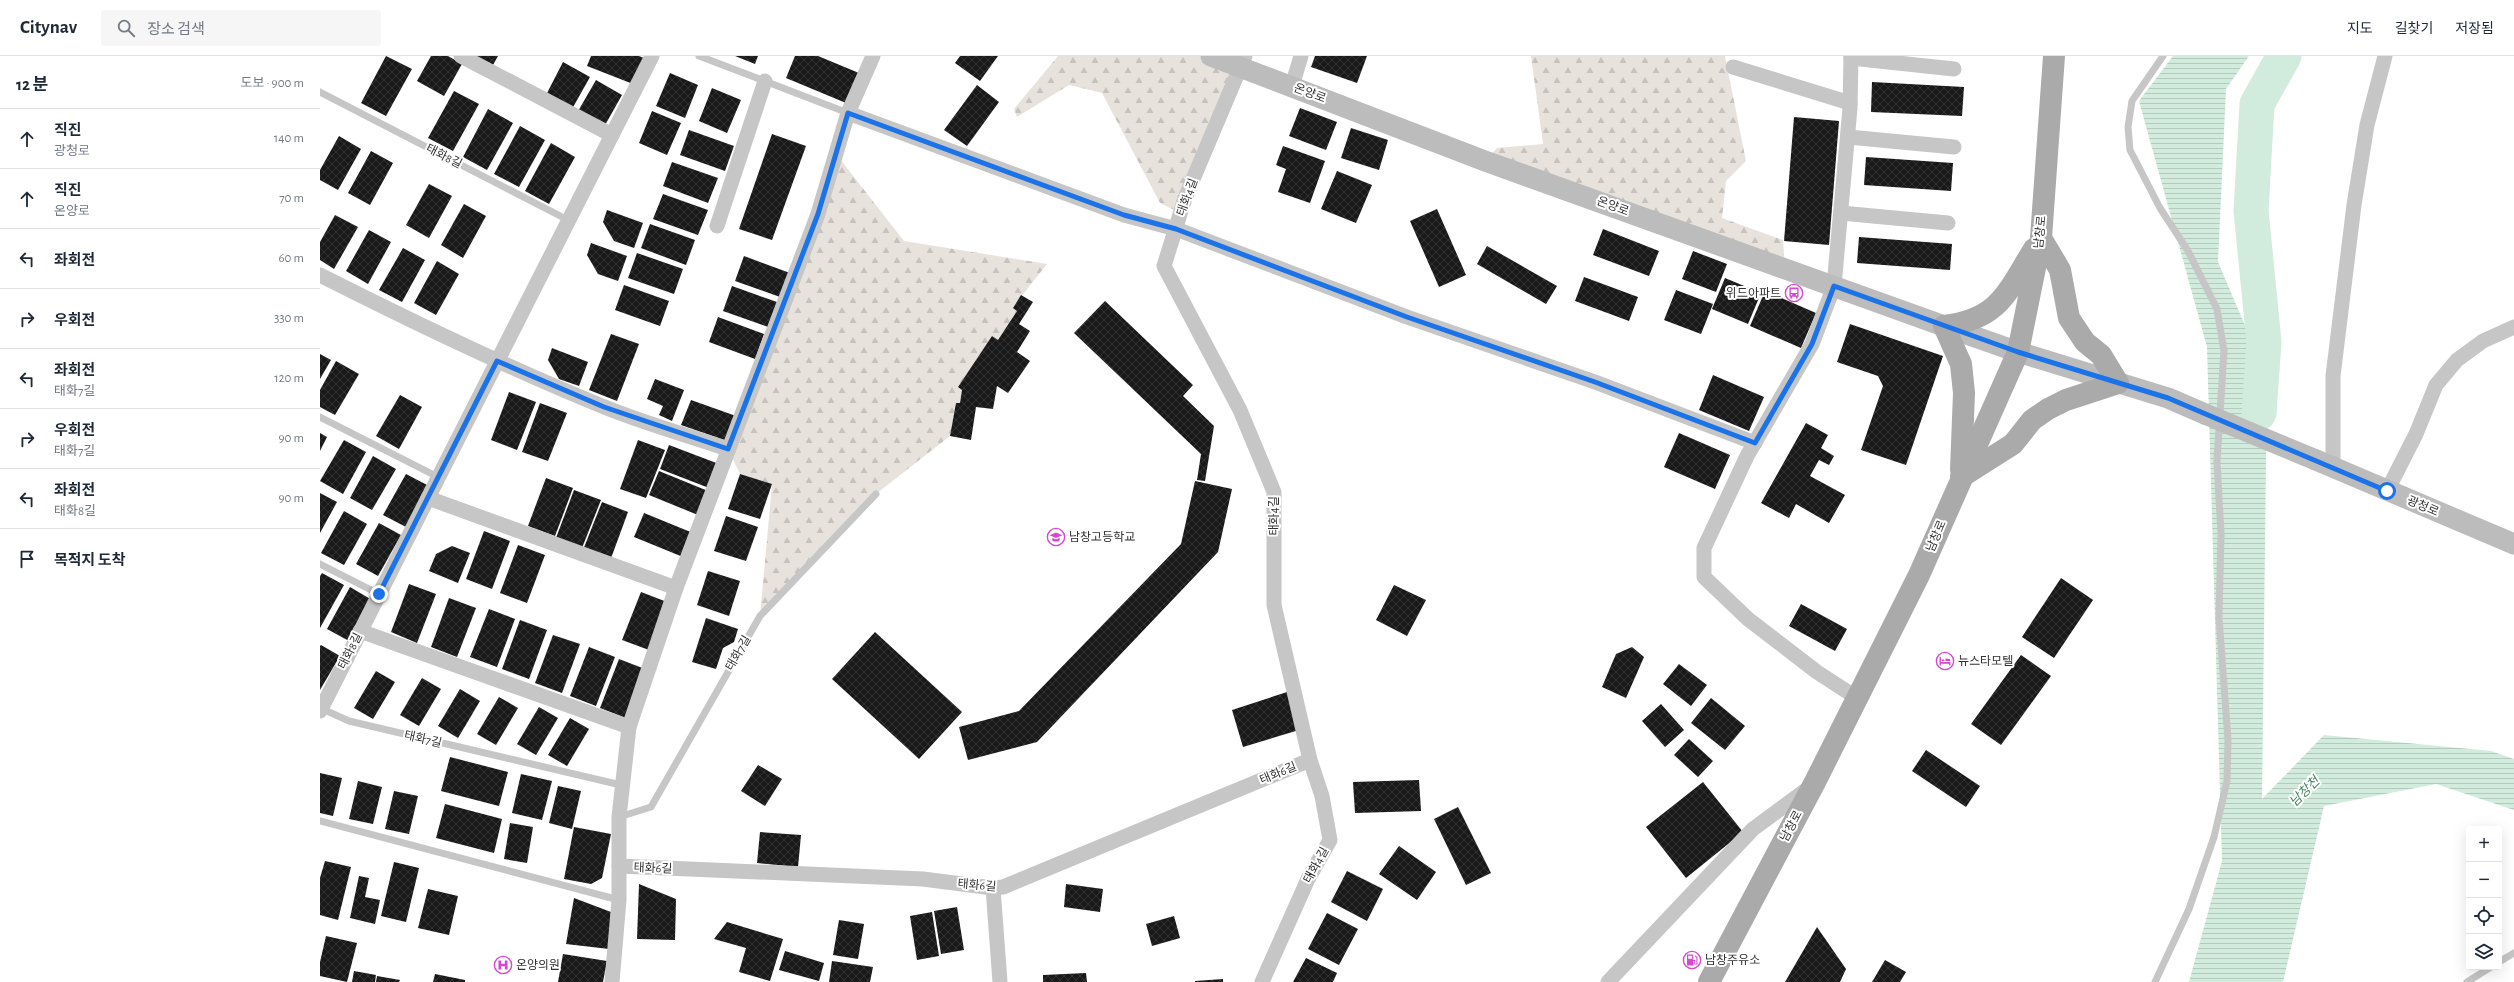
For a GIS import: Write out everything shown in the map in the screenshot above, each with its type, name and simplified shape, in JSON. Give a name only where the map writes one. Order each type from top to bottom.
[{"type":"main road","name":"온양로","points":[[1211,56],[1243,61],[1292,86],[1485,161],[2018,352]]},
{"type":"main road","name":"남창로","points":[[1709,982],[1815,782],[1919,575],[1961,477],[2018,352],[2041,238],[2054,56]]},
{"type":"main road","points":[[2041,238],[2060,270],[2069,318],[2085,342],[2101,355],[2118,383],[2066,400],[2048,408],[2032,420],[2013,444],[1961,477],[1964,393],[1961,364],[1944,326],[1966,323],[1981,317],[1992,309],[2001,300],[2041,238]]},
{"type":"main road","name":"광청로","points":[[2018,352],[2168,398],[2514,544]]},
{"type":"street","points":[[461,56],[612,135]]},
{"type":"street","name":"태화8길","points":[[320,709],[652,56]]},
{"type":"street","points":[[612,982],[619,900],[619,817],[621,785],[629,727],[676,588],[818,214],[848,113],[873,56]]},
{"type":"street","points":[[1292,86],[1301,56]]},
{"type":"street","points":[[2324,464],[2354,205],[2367,125],[2386,56]]},
{"type":"street","points":[[1857,698],[1817,672],[1748,619],[1704,577],[1704,548],[1755,443],[1812,344],[1834,286],[1848,137],[1851,57],[1954,68]]},
{"type":"street","name":"태화4길","points":[[1243,61],[1185,198],[1164,266],[1240,410],[1274,492],[1274,605],[1310,760],[1322,796],[1330,840],[1308,879],[1262,982]]},
{"type":"street","points":[[1733,67],[1850,103]]},
{"type":"street","points":[[717,226],[765,81]]},
{"type":"street","points":[[848,113],[1124,215],[1176,229],[1407,317],[1595,382],[1755,443]]},
{"type":"street","points":[[1848,137],[1954,147]]},
{"type":"street","points":[[1841,213],[1948,224]]},
{"type":"street","points":[[320,275],[429,330],[604,407],[728,449]]},
{"type":"street","points":[[2387,491],[2416,434],[2436,385],[2457,360],[2483,341],[2514,327]]},
{"type":"street","points":[[428,498],[676,588]]},
{"type":"street","points":[[360,631],[629,727]]},
{"type":"street","name":"태화6길","points":[[619,866],[922,879],[993,888],[1003,887],[1310,760]]},
{"type":"street","points":[[1608,982],[1753,829],[1815,782]]},
{"type":"street","points":[[993,888],[1000,982]]},
{"type":"lane","points":[[699,56],[848,113]]},
{"type":"lane","points":[[2154,982],[2189,909],[2214,837],[2227,781],[2228,740],[2219,617],[2221,534],[2218,461],[2224,351],[2217,309],[2188,251],[2160,208],[2130,150],[2128,127],[2132,101],[2163,56]]},
{"type":"lane","name":"태화8길","points":[[320,92],[568,220]]},
{"type":"lane","points":[[320,417],[438,477]]},
{"type":"lane","name":"태화7길","points":[[619,817],[651,807],[760,616],[876,494]]},
{"type":"lane","points":[[320,564],[379,594]]},
{"type":"lane","name":"태화7길","points":[[320,709],[349,721],[621,785]]},
{"type":"lane","points":[[320,821],[619,900]]},
{"type":"lane","points":[[2502,960],[2514,953]]},
{"type":"lane","points":[[2466,982],[2486,970]]},
{"type":"green space","points":[[1058,56],[1245,56],[1180,213],[1160,203],[1102,93],[1069,85],[1017,117],[1014,109]]},
{"type":"green space","points":[[1531,56],[1725,56],[1746,161],[1726,181],[1722,218],[1783,240],[1785,267],[1485,161],[1497,148],[1543,144]]},
{"type":"green space","points":[[836,154],[904,241],[1047,264],[1013,307],[1017,311],[998,340],[992,336],[958,387],[962,390],[960,403],[956,403],[950,436],[876,494],[760,616],[772,485],[740,474],[728,449]]},
{"type":"water","name":"남창천","points":[[2173,56],[2249,56],[2226,89],[2218,262],[2267,377],[2262,799],[2324,735],[2491,751],[2514,759],[2514,810],[2436,784],[2324,806],[2283,982],[2189,982],[2222,861],[2207,347],[2139,101]]},
{"type":"building","points":[[386,56],[412,69],[386,116],[361,103]]},
{"type":"building","points":[[431,56],[448,56],[462,64],[444,96],[417,81]]},
{"type":"building","points":[[476,56],[498,56],[493,65]]},
{"type":"building","points":[[591,56],[639,56],[644,58],[633,84],[587,66]]},
{"type":"building","points":[[735,56],[758,56],[755,64]]},
{"type":"building","points":[[795,56],[818,56],[859,73],[846,103],[786,78]]},
{"type":"building","points":[[960,56],[998,56],[980,81],[955,63]]},
{"type":"building","points":[[1315,56],[1367,56],[1357,83],[1311,67]]},
{"type":"building","points":[[563,62],[590,77],[572,109],[546,95]]},
{"type":"building","points":[[670,73],[698,85],[685,118],[656,106]]},
{"type":"building","points":[[596,80],[622,95],[604,127],[577,113]]},
{"type":"building","points":[[1872,82],[1964,87],[1962,116],[1871,112]]},
{"type":"building","points":[[977,85],[999,102],[967,146],[944,130]]},
{"type":"building","points":[[712,88],[741,100],[727,133],[699,121]]},
{"type":"building","points":[[454,91],[479,104],[453,151],[428,138]]},
{"type":"building","points":[[1300,108],[1337,122],[1326,150],[1289,136]]},
{"type":"building","points":[[488,109],[513,123],[487,170],[463,157]]},
{"type":"building","points":[[652,111],[681,123],[667,155],[639,143]]},
{"type":"building","points":[[1794,117],[1839,121],[1829,245],[1784,241]]},
{"type":"building","points":[[520,126],[545,140],[519,187],[494,174]]},
{"type":"building","points":[[1351,128],[1388,140],[1379,170],[1341,158]]},
{"type":"building","points":[[689,130],[734,146],[725,171],[680,155]]},
{"type":"building","points":[[772,134],[806,146],[772,240],[739,229]]},
{"type":"building","points":[[339,136],[361,149],[338,190],[320,180],[320,170]]},
{"type":"building","points":[[551,143],[575,157],[549,204],[525,191]]},
{"type":"building","points":[[1283,146],[1325,161],[1310,203],[1278,192],[1286,169],[1276,165]]},
{"type":"building","points":[[371,151],[393,163],[370,205],[348,193]]},
{"type":"building","points":[[1866,157],[1953,163],[1951,191],[1864,185]]},
{"type":"building","points":[[672,162],[718,178],[708,203],[663,186]]},
{"type":"building","points":[[1337,171],[1372,185],[1356,223],[1321,209]]},
{"type":"building","points":[[429,184],[452,196],[429,238],[406,225]]},
{"type":"building","points":[[663,194],[708,210],[698,235],[653,219]]},
{"type":"building","points":[[464,204],[486,216],[463,258],[441,245]]},
{"type":"building","points":[[1437,209],[1466,275],[1439,287],[1410,221]]},
{"type":"building","points":[[607,210],[643,223],[634,248],[614,241],[603,222]]},
{"type":"building","points":[[335,215],[358,227],[334,269],[320,260],[320,242]]},
{"type":"building","points":[[650,224],[695,240],[686,265],[641,248]]},
{"type":"building","points":[[1603,229],[1659,251],[1649,276],[1593,255]]},
{"type":"building","points":[[369,230],[391,242],[368,284],[346,271]]},
{"type":"building","points":[[1859,237],[1952,244],[1950,270],[1857,263]]},
{"type":"building","points":[[591,243],[627,256],[618,281],[598,274],[587,255]]},
{"type":"building","points":[[1487,246],[1557,286],[1546,304],[1477,264]]},
{"type":"building","points":[[403,248],[425,260],[402,302],[379,290]]},
{"type":"building","points":[[1693,251],[1727,264],[1716,292],[1682,279]]},
{"type":"building","points":[[637,253],[683,269],[674,294],[628,278]]},
{"type":"building","points":[[744,256],[790,273],[780,297],[735,281]]},
{"type":"building","points":[[437,261],[459,274],[436,315],[414,303]]},
{"type":"building","points":[[1584,277],[1638,297],[1629,321],[1575,301]]},
{"type":"building","points":[[1725,278],[1761,293],[1748,324],[1712,309]]},
{"type":"building","points":[[624,285],[669,301],[660,326],[615,310]]},
{"type":"building","points":[[732,286],[777,302],[768,327],[723,311]]},
{"type":"building","points":[[1676,290],[1713,304],[1701,334],[1664,320]]},
{"type":"building","points":[[1765,291],[1816,313],[1801,348],[1750,326]]},
{"type":"building","points":[[1021,295],[1033,302],[1019,324],[1030,331],[1017,352],[1030,361],[1008,393],[997,386],[993,409],[976,407],[971,440],[950,436],[956,403],[960,403],[962,390],[958,387],[992,336],[998,340],[1017,311],[1013,308]]},
{"type":"building","points":[[1105,301],[1193,385],[1183,396],[1214,426],[1205,481],[1197,480],[1201,454],[1074,333]]},
{"type":"building","points":[[718,317],[764,334],[755,359],[709,342]]},
{"type":"building","points":[[1850,324],[1943,356],[1906,465],[1861,450],[1883,386],[1878,376],[1837,362]]},
{"type":"building","points":[[611,334],[639,344],[617,401],[589,390]]},
{"type":"building","points":[[552,348],[588,362],[579,386],[559,379],[548,360]]},
{"type":"building","points":[[320,354],[331,360],[320,379]]},
{"type":"building","points":[[336,361],[359,374],[335,415],[320,407],[320,390]]},
{"type":"building","points":[[1713,375],[1764,397],[1749,431],[1699,410]]},
{"type":"building","points":[[655,379],[684,390],[672,421],[659,415],[663,406],[647,399]]},
{"type":"building","points":[[509,392],[536,402],[517,450],[491,440]]},
{"type":"building","points":[[400,395],[422,407],[399,449],[376,436]]},
{"type":"building","points":[[691,400],[736,416],[727,441],[681,425]]},
{"type":"building","points":[[540,403],[567,413],[548,461],[522,452]]},
{"type":"building","points":[[1806,423],[1828,435],[1821,448],[1834,456],[1829,465],[1819,460],[1810,476],[1845,495],[1829,523],[1796,504],[1789,518],[1761,503]]},
{"type":"building","points":[[320,433],[327,437],[320,451]]},
{"type":"building","points":[[1679,433],[1730,455],[1715,489],[1664,467]]},
{"type":"building","points":[[344,440],[366,452],[343,494],[320,481]]},
{"type":"building","points":[[638,440],[665,450],[646,498],[620,489]]},
{"type":"building","points":[[669,445],[719,464],[709,488],[660,469]]},
{"type":"building","points":[[373,456],[396,469],[372,510],[350,498]]},
{"type":"building","points":[[659,471],[708,491],[698,515],[649,495]]},
{"type":"building","points":[[406,474],[429,486],[406,527],[383,515]]},
{"type":"building","points":[[740,474],[772,484],[760,519],[728,509]]},
{"type":"building","points":[[546,478],[573,488],[555,536],[528,526]]},
{"type":"building","points":[[1195,481],[1232,489],[1218,552],[1037,742],[968,760],[959,727],[1019,711],[1181,544]]},
{"type":"building","points":[[574,490],[601,500],[582,548],[556,538]]},
{"type":"building","points":[[320,493],[337,502],[320,533]]},
{"type":"building","points":[[602,502],[628,512],[610,561],[583,550]]},
{"type":"building","points":[[344,511],[367,524],[344,565],[321,553]]},
{"type":"building","points":[[644,513],[693,533],[683,557],[634,537]]},
{"type":"building","points":[[726,516],[758,527],[746,561],[714,551]]},
{"type":"building","points":[[379,523],[401,535],[378,576],[356,564]]},
{"type":"building","points":[[484,531],[510,541],[492,589],[466,579]]},
{"type":"building","points":[[518,545],[545,555],[527,603],[500,593]]},
{"type":"building","points":[[452,546],[470,553],[458,583],[429,571],[436,554]]},
{"type":"building","points":[[708,571],[740,581],[729,616],[697,605]]},
{"type":"building","points":[[322,573],[344,585],[320,628],[320,576]]},
{"type":"building","points":[[2061,578],[2093,600],[2054,658],[2022,637]]},
{"type":"building","points":[[409,584],[436,594],[417,643],[391,632]]},
{"type":"building","points":[[1394,585],[1426,600],[1407,636],[1376,620]]},
{"type":"building","points":[[350,587],[372,600],[349,641],[327,629]]},
{"type":"building","points":[[641,592],[667,602],[649,650],[622,640]]},
{"type":"building","points":[[449,598],[476,608],[457,657],[431,647]]},
{"type":"building","points":[[1801,604],[1847,629],[1835,651],[1789,626]]},
{"type":"building","points":[[489,609],[515,619],[497,667],[470,657]]},
{"type":"building","points":[[706,618],[738,629],[734,642],[723,648],[716,669],[692,662]]},
{"type":"building","points":[[520,620],[547,630],[529,679],[502,669]]},
{"type":"building","points":[[875,632],[962,712],[919,759],[832,679]]},
{"type":"building","points":[[553,635],[580,644],[562,693],[535,683]]},
{"type":"building","points":[[321,645],[340,656],[320,690],[320,646]]},
{"type":"building","points":[[589,647],[615,657],[596,706],[570,696]]},
{"type":"building","points":[[1632,647],[1644,657],[1626,698],[1602,687],[1616,654]]},
{"type":"building","points":[[2021,655],[2051,676],[2001,745],[1971,724]]},
{"type":"building","points":[[619,659],[645,669],[626,718],[600,708]]},
{"type":"building","points":[[1679,664],[1707,685],[1691,706],[1663,684]]},
{"type":"building","points":[[376,671],[395,682],[373,719],[354,708]]},
{"type":"building","points":[[422,678],[441,689],[419,726],[400,715]]},
{"type":"building","points":[[460,689],[480,701],[458,738],[438,726]]},
{"type":"building","points":[[1287,692],[1299,730],[1243,747],[1232,710]]},
{"type":"building","points":[[499,697],[518,708],[496,745],[477,734]]},
{"type":"building","points":[[1711,698],[1745,726],[1725,750],[1691,723]]},
{"type":"building","points":[[1661,704],[1684,730],[1665,747],[1642,721]]},
{"type":"building","points":[[539,707],[558,718],[536,755],[517,744]]},
{"type":"building","points":[[570,718],[589,729],[567,766],[548,755]]},
{"type":"building","points":[[1689,739],[1713,761],[1698,777],[1674,755]]},
{"type":"building","points":[[1926,750],[1980,786],[1966,807],[1912,771]]},
{"type":"building","points":[[450,757],[508,772],[499,806],[441,791]]},
{"type":"building","points":[[758,765],[782,779],[765,806],[741,791]]},
{"type":"building","points":[[320,773],[342,778],[333,816],[320,813]]},
{"type":"building","points":[[521,774],[552,781],[542,820],[512,813]]},
{"type":"building","points":[[1419,780],[1421,811],[1355,813],[1353,782]]},
{"type":"building","points":[[358,781],[382,787],[373,824],[349,819]]},
{"type":"building","points":[[1703,782],[1743,832],[1686,878],[1646,827]]},
{"type":"building","points":[[558,786],[581,791],[572,829],[549,823]]},
{"type":"building","points":[[394,791],[418,796],[409,834],[385,829]]},
{"type":"building","points":[[445,804],[502,819],[494,853],[436,838]]},
{"type":"building","points":[[1458,807],[1491,873],[1466,885],[1434,819]]},
{"type":"building","points":[[510,823],[533,827],[527,863],[504,859]]},
{"type":"building","points":[[574,827],[611,834],[602,878],[591,884],[564,879]]},
{"type":"building","points":[[760,832],[801,835],[798,867],[757,863]]},
{"type":"building","points":[[1399,846],[1436,872],[1417,900],[1379,874]]},
{"type":"building","points":[[325,861],[351,867],[338,920],[320,915],[320,878]]},
{"type":"building","points":[[394,862],[419,868],[406,922],[381,916]]},
{"type":"building","points":[[1347,871],[1383,889],[1367,921],[1331,902]]},
{"type":"building","points":[[359,876],[369,878],[365,897],[380,900],[375,924],[350,918]]},
{"type":"building","points":[[639,884],[676,899],[675,940],[637,939]]},
{"type":"building","points":[[1066,884],[1103,889],[1100,912],[1064,907]]},
{"type":"building","points":[[428,889],[458,896],[449,935],[418,928]]},
{"type":"building","points":[[574,898],[611,912],[609,949],[566,944]]},
{"type":"building","points":[[957,907],[964,950],[941,954],[934,911]]},
{"type":"building","points":[[932,912],[939,956],[917,960],[910,916]]},
{"type":"building","points":[[1327,913],[1358,929],[1339,965],[1308,949]]},
{"type":"building","points":[[1174,916],[1180,938],[1152,946],[1146,924]]},
{"type":"building","points":[[839,920],[864,924],[858,959],[833,955]]},
{"type":"building","points":[[727,922],[783,939],[770,981],[739,972],[746,948],[714,939]]},
{"type":"building","points":[[1817,927],[1846,969],[1840,982],[1785,982]]},
{"type":"building","points":[[326,936],[357,943],[347,982],[320,976],[320,962]]},
{"type":"building","points":[[785,951],[824,963],[819,981],[779,970]]},
{"type":"building","points":[[563,954],[607,961],[603,982],[558,982]]},
{"type":"building","points":[[1306,958],[1337,973],[1333,982],[1293,982]]},
{"type":"building","points":[[1885,960],[1906,972],[1900,982],[1872,982]]},
{"type":"building","points":[[832,961],[873,967],[870,982],[829,982]]},
{"type":"building","points":[[354,971],[376,975],[375,982],[352,982]]},
{"type":"building","points":[[1086,973],[1087,982],[1043,982],[1043,975]]},
{"type":"building","points":[[435,974],[465,980],[465,982],[433,982]]},
{"type":"building","points":[[377,976],[400,980],[399,982],[376,982]]},
{"type":"building","points":[[1223,979],[1223,982],[1195,982],[1195,981]]},
{"type":"waterway","points":[[2259,413],[2264,342],[2251,211],[2257,104],[2284,56]]},
{"type":"place","name":"위드아파트","points":[[1794,293]]},
{"type":"place","name":"남창고등학교","points":[[1056,537]]},
{"type":"place","name":"뉴스타모텔","points":[[1945,661]]},
{"type":"place","name":"남창주유소","points":[[1692,960]]},
{"type":"place","name":"온양의원","points":[[503,965]]},
{"type":"route","points":[[379,594],[497,361],[604,407],[728,449],[818,214],[848,113],[1124,215],[1176,229],[1407,317],[1595,382],[1755,443],[1812,344],[1834,286],[2018,352],[2168,398],[2387,491]]}]
